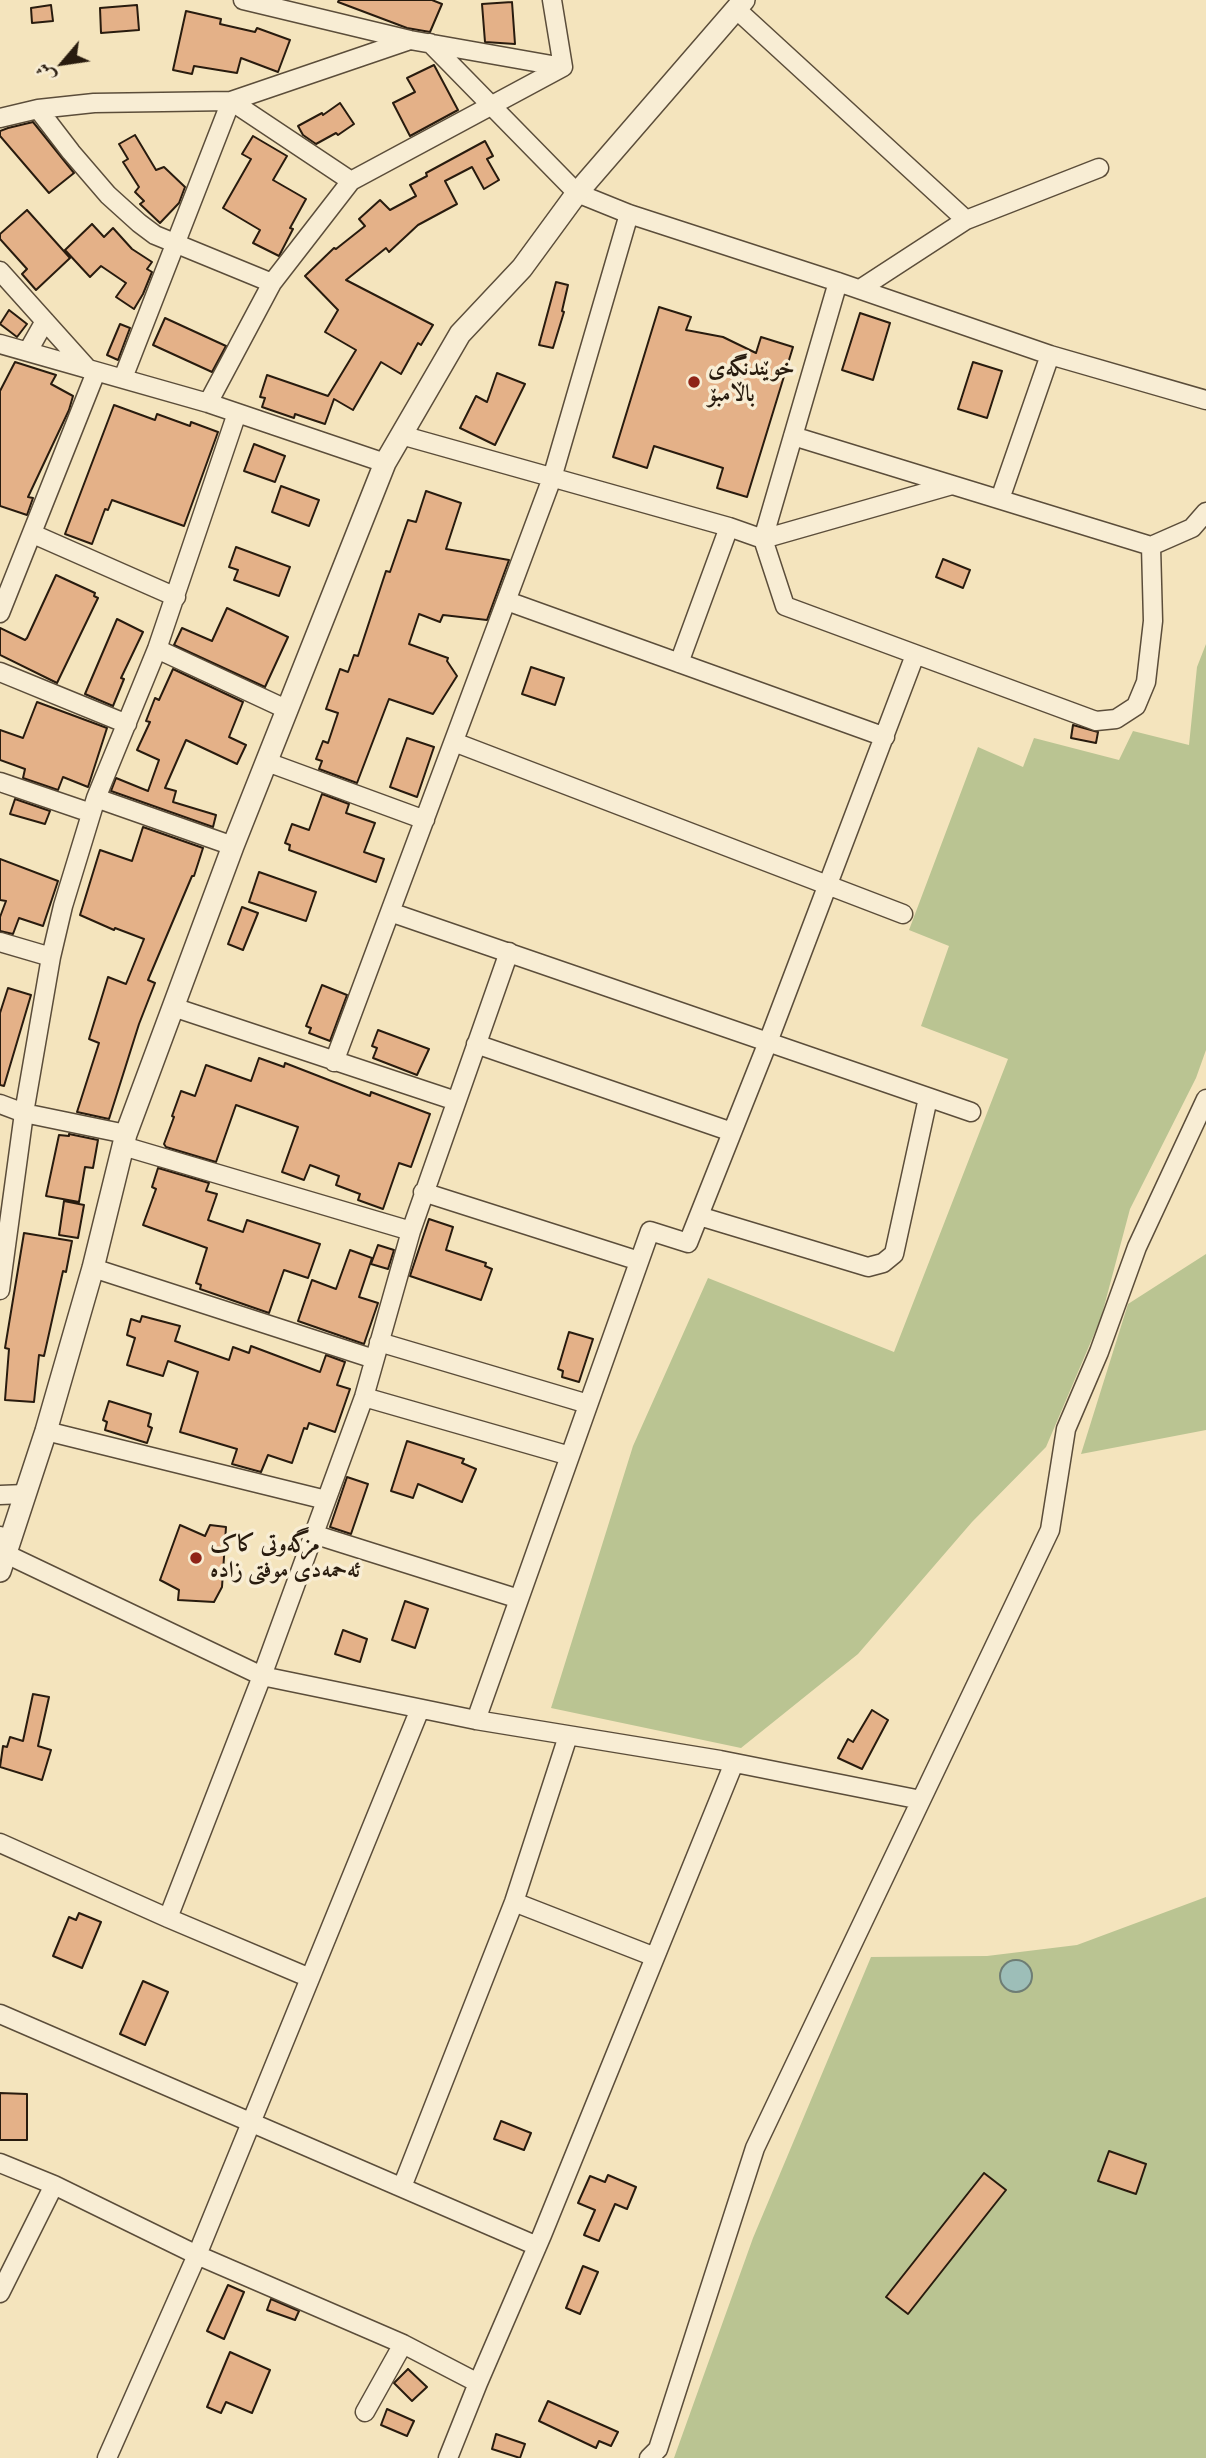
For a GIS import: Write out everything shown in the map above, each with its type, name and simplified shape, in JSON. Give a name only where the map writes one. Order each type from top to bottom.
[{"type":"street","points":[[243,0],[410,40],[564,67]]},
{"type":"street","points":[[552,0],[564,67]]},
{"type":"street","points":[[921,1800],[734,1763],[476,1720],[262,1676],[2,1554],[46,1430],[93,1268],[124,1140],[233,846],[385,463],[460,334],[522,268],[578,193],[740,4],[966,220]]},
{"type":"street","points":[[0,118],[38,109],[94,103],[231,102],[410,40]]},
{"type":"street","points":[[430,43],[578,193],[629,214],[860,289],[1050,355],[1206,400]]},
{"type":"street","points":[[208,403],[272,283],[351,181],[564,67]]},
{"type":"street","points":[[231,102],[351,181]]},
{"type":"street","points":[[123,379],[231,102]]},
{"type":"street","points":[[38,109],[108,195],[155,235],[272,283]]},
{"type":"street","points":[[860,289],[966,220],[1098,168]]},
{"type":"street","points":[[334,1062],[552,478],[629,214]]},
{"type":"street","points":[[0,271],[92,371]]},
{"type":"street","points":[[838,282],[763,539],[785,606],[1096,721],[1116,719],[1136,706],[1146,682],[1153,621],[1151,546]]},
{"type":"street","points":[[28,351],[45,321]]},
{"type":"street","points":[[0,344],[208,403],[385,463]]},
{"type":"street","points":[[1000,499],[1050,355]]},
{"type":"street","points":[[0,612],[33,534],[92,371]]},
{"type":"street","points":[[0,1290],[5,1202],[63,906],[94,805],[176,597],[237,413]]},
{"type":"street","points":[[401,435],[729,527],[763,539],[952,485]]},
{"type":"street","points":[[793,436],[1151,546],[1192,528],[1206,512]]},
{"type":"street","points":[[679,663],[729,527]]},
{"type":"street","points":[[33,534],[176,597]]},
{"type":"street","points":[[507,601],[885,737]]},
{"type":"street","points":[[157,649],[288,710]]},
{"type":"street","points":[[476,1720],[650,1231],[688,1243],[768,1042],[915,655]]},
{"type":"street","points":[[0,672],[127,724]]},
{"type":"street","points":[[454,742],[903,914]]},
{"type":"street","points":[[267,762],[425,820]]},
{"type":"street","points":[[0,782],[94,805],[233,846]]},
{"type":"street","points":[[390,912],[971,1112]]},
{"type":"street","points":[[0,942],[51,957]]},
{"type":"street","points":[[168,1918],[262,1676],[364,1396],[411,1231],[509,953]]},
{"type":"street","points":[[173,1007],[456,1101]]},
{"type":"street","points":[[476,1044],[732,1132]]},
{"type":"street","points":[[699,1216],[868,1266],[883,1264],[894,1254],[928,1098]]},
{"type":"street","points":[[649,2458],[658,2449],[755,2148],[1050,1530],[1066,1429],[1099,1352],[1138,1247],[1206,1099]]},
{"type":"street","points":[[0,1104],[124,1140],[411,1231]]},
{"type":"street","points":[[424,1192],[639,1261]]},
{"type":"street","points":[[93,1268],[376,1351],[588,1404]]},
{"type":"street","points":[[364,1396],[570,1456]]},
{"type":"street","points":[[46,1430],[326,1500]]},
{"type":"street","points":[[0,1495],[25,1494]]},
{"type":"street","points":[[313,1534],[519,1599]]},
{"type":"street","points":[[107,2458],[197,2255],[420,1709]]},
{"type":"street","points":[[402,2187],[514,1902],[568,1736]]},
{"type":"street","points":[[448,2458],[734,1763]]},
{"type":"street","points":[[0,1843],[310,1978]]},
{"type":"street","points":[[514,1902],[655,1957]]},
{"type":"street","points":[[0,2014],[537,2246]]},
{"type":"street","points":[[0,2163],[54,2185],[197,2255],[403,2344],[478,2383]]},
{"type":"street","points":[[0,2293],[54,2185]]},
{"type":"street","points":[[365,2412],[403,2344]]},
{"type":"green space","points":[[1206,644],[1206,1050],[1196,1078],[1130,1209],[1101,1318],[1046,1447],[972,1522],[858,1654],[741,1748],[551,1708],[633,1446],[708,1278],[894,1352],[1008,1059],[921,1026],[949,946],[909,930],[978,747],[1023,767],[1034,738],[1119,760],[1133,731],[1189,745],[1197,667]]},
{"type":"green space","points":[[1206,1254],[1206,1430],[1081,1454],[1128,1304]]},
{"type":"green space","points":[[1206,1897],[1206,2458],[674,2458],[753,2238],[871,1957],[987,1956],[1077,1945]]},
{"type":"water","points":[[1016,1960],[1027,1965],[1032,1976],[1027,1987],[1016,1992],[1005,1987],[1000,1976],[1005,1965]]},
{"type":"building","points":[[432,0],[442,4],[430,32],[407,28],[338,2]]},
{"type":"building","points":[[512,2],[515,44],[485,42],[482,4]]},
{"type":"building","points":[[51,5],[53,21],[32,23],[31,8]]},
{"type":"building","points":[[137,5],[139,30],[101,33],[100,8]]},
{"type":"building","points":[[186,11],[221,19],[220,24],[255,32],[257,28],[290,40],[278,72],[241,58],[237,73],[194,66],[192,74],[173,70]]},
{"type":"building","points":[[434,65],[458,110],[410,136],[393,103],[415,92],[407,78]]},
{"type":"building","points":[[340,103],[354,124],[338,135],[336,133],[316,144],[303,135],[298,126],[322,113],[323,115]]},
{"type":"building","points":[[33,122],[74,173],[49,193],[0,136],[0,131]]},
{"type":"building","points":[[135,135],[156,170],[164,167],[185,187],[179,203],[160,223],[140,204],[144,201],[135,192],[139,187],[123,162],[128,159],[119,144]]},
{"type":"building","points":[[253,136],[287,156],[273,180],[306,199],[279,256],[253,243],[260,230],[223,208],[251,159],[242,154]]},
{"type":"building","points":[[485,141],[493,156],[487,159],[499,180],[484,189],[472,167],[445,181],[457,204],[418,225],[389,252],[386,248],[346,280],[433,325],[421,345],[418,343],[401,374],[381,362],[353,410],[334,399],[325,424],[295,414],[294,418],[262,407],[265,398],[260,397],[267,375],[328,396],[356,350],[325,332],[338,310],[305,276],[334,248],[365,226],[359,219],[380,200],[390,210],[416,196],[410,185],[427,176],[426,173]]},
{"type":"building","points":[[27,210],[70,258],[36,290],[22,274],[27,269],[0,239],[0,234]]},
{"type":"building","points":[[92,224],[104,237],[113,228],[132,249],[152,262],[147,269],[152,272],[134,309],[116,297],[126,283],[101,266],[90,277],[65,250]]},
{"type":"building","points":[[556,282],[568,285],[562,311],[564,312],[553,348],[539,345]]},
{"type":"building","points":[[659,307],[691,317],[686,330],[723,337],[756,353],[761,337],[793,347],[747,497],[717,488],[723,468],[654,446],[647,468],[613,457]]},
{"type":"building","points":[[9,310],[27,324],[17,337],[0,324]]},
{"type":"building","points":[[860,313],[890,323],[873,380],[842,370]]},
{"type":"building","points":[[165,318],[226,346],[212,372],[153,345]]},
{"type":"building","points":[[120,324],[130,328],[118,360],[107,355]]},
{"type":"building","points":[[15,362],[56,375],[51,384],[73,396],[28,497],[33,498],[27,515],[0,506],[0,391]]},
{"type":"building","points":[[973,362],[1002,371],[987,418],[958,409]]},
{"type":"building","points":[[497,373],[525,384],[495,445],[460,428],[476,396],[487,402]]},
{"type":"building","points":[[114,405],[155,420],[157,414],[190,426],[191,422],[218,432],[184,526],[112,500],[108,510],[105,509],[92,544],[65,534]]},
{"type":"building","points":[[254,444],[285,456],[275,482],[244,471]]},
{"type":"building","points":[[281,486],[319,500],[309,526],[272,512]]},
{"type":"building","points":[[426,491],[461,503],[446,549],[509,560],[487,620],[443,615],[440,622],[419,614],[409,644],[448,658],[447,661],[457,676],[433,714],[389,699],[357,783],[319,769],[322,761],[316,759],[323,741],[328,743],[338,713],[326,709],[340,669],[348,672],[354,655],[358,656],[386,571],[390,572],[408,520],[416,522]]},
{"type":"building","points":[[236,547],[290,567],[279,596],[234,580],[238,570],[229,567]]},
{"type":"building","points":[[943,559],[970,570],[963,588],[936,577]]},
{"type":"building","points":[[56,575],[95,593],[94,596],[98,598],[57,683],[0,655],[0,628],[25,640]]},
{"type":"building","points":[[227,608],[288,637],[265,687],[174,645],[182,628],[212,641]]},
{"type":"building","points":[[117,619],[143,632],[121,678],[124,679],[113,706],[85,694]]},
{"type":"building","points":[[531,667],[564,678],[555,705],[522,694]]},
{"type":"building","points":[[173,669],[243,702],[229,737],[246,745],[237,764],[186,740],[165,788],[176,791],[173,802],[216,815],[213,827],[111,791],[116,778],[148,791],[159,760],[137,750],[150,722],[146,721],[155,698],[159,700]]},
{"type":"building","points":[[37,702],[107,728],[88,787],[63,777],[58,790],[23,778],[25,769],[0,760],[0,730],[23,738]]},
{"type":"building","points":[[1073,725],[1098,732],[1096,743],[1071,738]]},
{"type":"building","points":[[407,738],[434,747],[417,797],[390,787]]},
{"type":"building","points":[[322,794],[349,804],[346,813],[375,823],[364,852],[384,859],[376,882],[289,850],[290,845],[285,843],[292,824],[309,830]]},
{"type":"building","points":[[15,799],[50,811],[45,824],[10,814]]},
{"type":"building","points":[[143,827],[203,848],[194,876],[148,980],[155,983],[109,1119],[77,1112],[99,1043],[89,1039],[108,977],[126,984],[144,939],[115,928],[114,930],[80,915],[100,850],[132,861]]},
{"type":"building","points":[[0,859],[58,881],[43,926],[19,918],[13,934],[0,931],[0,917],[6,901],[0,900]]},
{"type":"building","points":[[259,872],[316,892],[306,921],[249,902]]},
{"type":"building","points":[[242,907],[258,913],[243,950],[228,944]]},
{"type":"building","points":[[322,985],[347,995],[330,1041],[309,1033],[311,1028],[306,1026]]},
{"type":"building","points":[[8,988],[31,995],[4,1086],[0,1085],[0,1013]]},
{"type":"building","points":[[378,1030],[429,1049],[417,1075],[373,1058],[377,1048],[372,1046]]},
{"type":"building","points":[[259,1058],[284,1067],[285,1063],[370,1096],[371,1092],[430,1114],[411,1167],[399,1163],[383,1209],[358,1200],[360,1194],[336,1185],[339,1176],[310,1165],[304,1180],[282,1172],[298,1127],[236,1105],[216,1162],[166,1147],[164,1144],[181,1091],[195,1096],[206,1065],[251,1081]]},
{"type":"building","points":[[69,1134],[98,1140],[93,1168],[85,1167],[79,1202],[46,1196],[59,1135]]},
{"type":"building","points":[[158,1168],[209,1183],[206,1191],[217,1194],[208,1220],[243,1232],[247,1220],[320,1244],[308,1278],[284,1270],[269,1313],[200,1289],[201,1285],[196,1283],[207,1248],[143,1225],[156,1189],[152,1187]]},
{"type":"building","points":[[64,1201],[84,1205],[78,1238],[59,1235]]},
{"type":"building","points":[[429,1219],[453,1227],[446,1250],[486,1263],[485,1266],[492,1269],[481,1300],[410,1276]]},
{"type":"building","points":[[24,1233],[72,1241],[44,1356],[39,1355],[34,1402],[5,1400],[9,1349],[5,1348]]},
{"type":"building","points":[[378,1245],[394,1250],[388,1269],[371,1264]]},
{"type":"building","points":[[350,1250],[372,1258],[359,1297],[378,1303],[364,1344],[298,1321],[312,1280],[336,1289]]},
{"type":"building","points":[[142,1316],[180,1326],[175,1341],[229,1360],[233,1347],[249,1353],[251,1346],[320,1372],[326,1355],[345,1362],[337,1385],[350,1389],[335,1432],[309,1423],[307,1429],[304,1428],[292,1463],[268,1455],[261,1472],[232,1464],[237,1449],[180,1432],[198,1372],[168,1361],[163,1376],[127,1365],[135,1338],[127,1335],[131,1319],[140,1322]]},
{"type":"building","points":[[569,1332],[593,1339],[579,1382],[562,1377],[563,1371],[558,1369]]},
{"type":"building","points":[[109,1401],[151,1414],[148,1426],[152,1428],[147,1443],[105,1430],[107,1422],[103,1420]]},
{"type":"building","points":[[407,1441],[464,1459],[462,1463],[476,1469],[462,1502],[418,1484],[413,1498],[391,1491]]},
{"type":"building","points":[[347,1477],[368,1484],[351,1534],[330,1527]]},
{"type":"building","name":"مزگەوتی کاک ئەحمەدی موفتی زادە","points":[[180,1525],[205,1536],[210,1525],[226,1527],[222,1587],[214,1602],[178,1600],[179,1590],[160,1580]]},
{"type":"building","points":[[405,1601],[428,1609],[415,1648],[392,1640]]},
{"type":"building","points":[[343,1630],[367,1639],[360,1662],[335,1654]]},
{"type":"building","points":[[33,1694],[49,1697],[38,1746],[51,1750],[42,1780],[0,1767],[3,1746],[7,1747],[10,1737],[23,1741]]},
{"type":"building","points":[[872,1710],[888,1720],[862,1769],[838,1758],[848,1739],[853,1742]]},
{"type":"building","points":[[79,1913],[101,1922],[82,1968],[53,1956],[69,1917],[76,1920]]},
{"type":"building","points":[[143,1981],[168,1992],[145,2045],[120,2034]]},
{"type":"building","points":[[0,2093],[27,2094],[27,2140],[0,2140]]},
{"type":"building","points":[[501,2121],[531,2133],[524,2150],[494,2139]]},
{"type":"building","points":[[1109,2151],[1146,2164],[1136,2194],[1098,2181]]},
{"type":"building","points":[[984,2173],[1006,2190],[908,2314],[886,2297]]},
{"type":"building","points":[[608,2175],[636,2187],[627,2209],[615,2204],[599,2241],[584,2235],[595,2210],[578,2203],[590,2176],[605,2182]]},
{"type":"building","points":[[583,2266],[598,2272],[580,2314],[566,2308]]},
{"type":"building","points":[[228,2285],[244,2292],[224,2339],[207,2331]]},
{"type":"building","points":[[271,2299],[299,2311],[295,2320],[267,2310]]},
{"type":"building","points":[[230,2352],[270,2370],[252,2413],[226,2402],[221,2413],[207,2407]]},
{"type":"building","points":[[408,2369],[427,2387],[412,2401],[394,2383]]},
{"type":"building","points":[[548,2401],[618,2432],[611,2446],[599,2441],[596,2448],[539,2421]]},
{"type":"building","points":[[387,2409],[414,2421],[407,2436],[381,2425]]},
{"type":"building","points":[[496,2434],[525,2444],[520,2458],[492,2449]]},
{"type":"place","name":"خوێندنگەی باڵامبۆ","points":[[694,382]]},
{"type":"place","name":"مزگەوتی کاک ئەحمەدی موفتی زادە","points":[[196,1558]]}]
